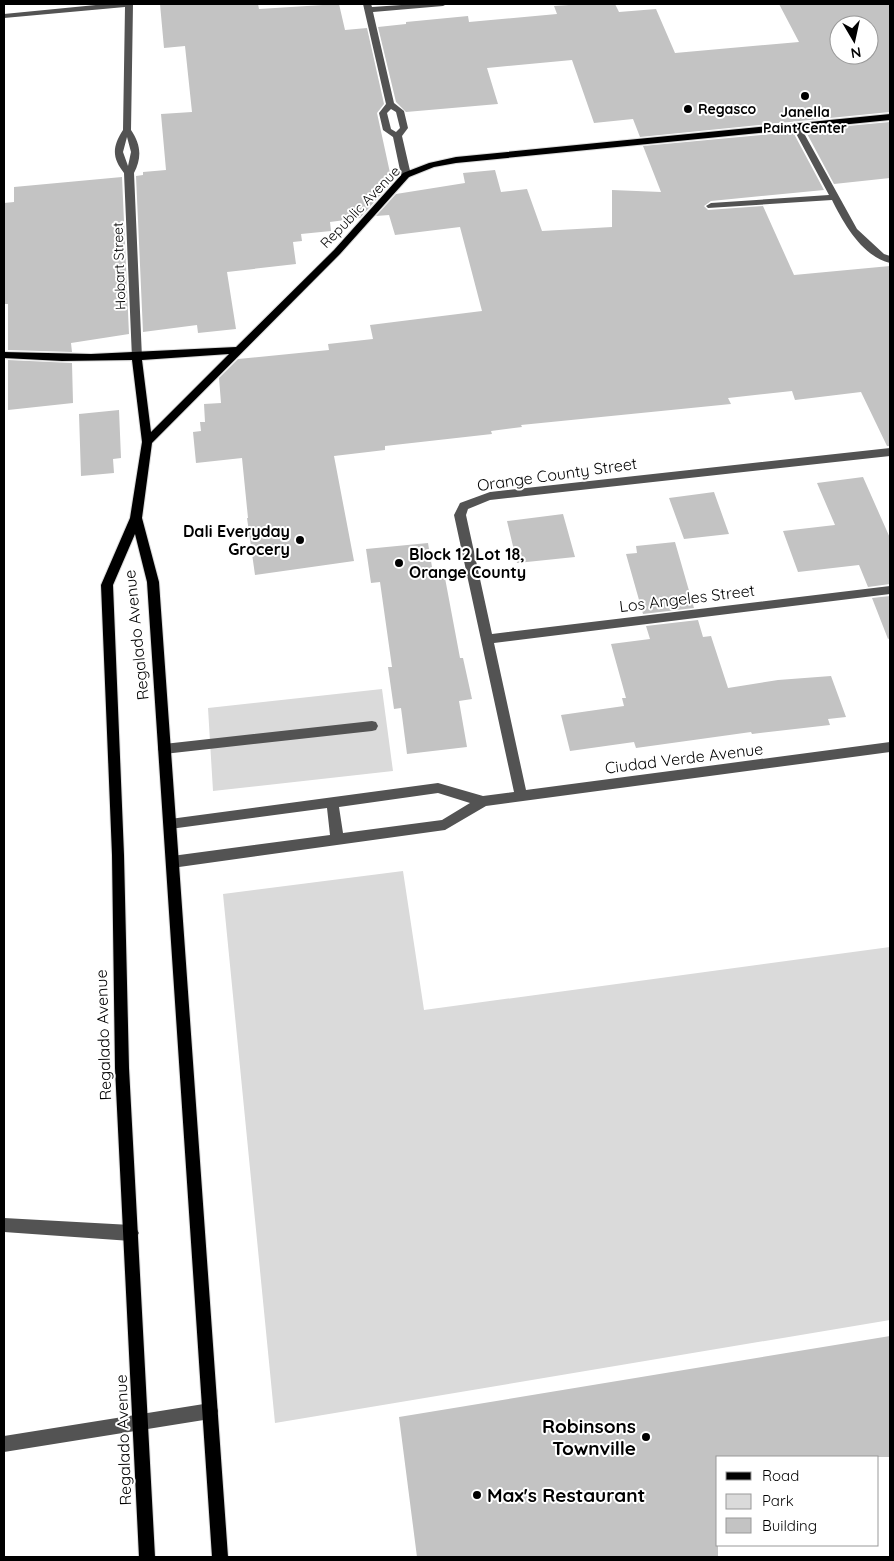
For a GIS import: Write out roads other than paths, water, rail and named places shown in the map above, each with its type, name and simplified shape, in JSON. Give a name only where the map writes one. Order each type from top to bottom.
[{"type":"main road","name":"Republic Avenue","points":[[236,350],[337,252],[406,176],[432,165],[456,160],[890,117]]},
{"type":"main road","points":[[4,355],[40,358],[137,358],[236,350]]},
{"type":"main road","points":[[147,442],[236,350]]},
{"type":"main road","name":"Regalado Avenue","points":[[137,358],[147,442],[136,518],[107,585],[118,856],[122,1068],[147,1557]]},
{"type":"main road","name":"Regalado Avenue","points":[[136,518],[153,582],[220,1557]]},
{"type":"street","points":[[4,16],[129,4]]},
{"type":"street","name":"Hobart Street","points":[[129,4],[126,130],[117,152],[120,164],[129,173]]},
{"type":"street","points":[[397,136],[404,128],[400,111],[390,104],[368,7],[443,4]]},
{"type":"street","points":[[390,104],[384,112],[387,130],[397,136],[406,176]]},
{"type":"street","points":[[796,126],[853,232],[881,256],[890,260]]},
{"type":"street","name":"Hobart Street","points":[[126,130],[134,140],[137,151],[135,162],[129,173],[137,358]]},
{"type":"street","points":[[711,206],[834,197]]},
{"type":"street","name":"Orange County Street","points":[[521,796],[460,515],[464,506],[490,496],[890,452]]},
{"type":"street","name":"Los Angeles Street","points":[[487,639],[890,590]]},
{"type":"street","points":[[164,749],[372,726]]},
{"type":"street","name":"Ciudad Verde Avenue","points":[[170,824],[438,788],[483,801],[890,747]]},
{"type":"street","name":"Ciudad Verde Avenue","points":[[172,862],[445,824],[483,801]]},
{"type":"street","points":[[332,802],[337,839]]},
{"type":"street","points":[[4,1225],[131,1233]]},
{"type":"street","points":[[4,1444],[210,1411]]},
{"type":"place","name":"Janella Paint Center","points":[[805,96]]},
{"type":"place","name":"Regasco","points":[[688,109]]},
{"type":"place","name":"Dali Everyday Grocery","points":[[300,540]]},
{"type":"place","name":"Block 12 Lot 18, Orange County","points":[[399,563]]},
{"type":"place","name":"Robinsons Townville","points":[[646,1437]]},
{"type":"place","name":"Max's Restaurant","points":[[477,1495]]}]
